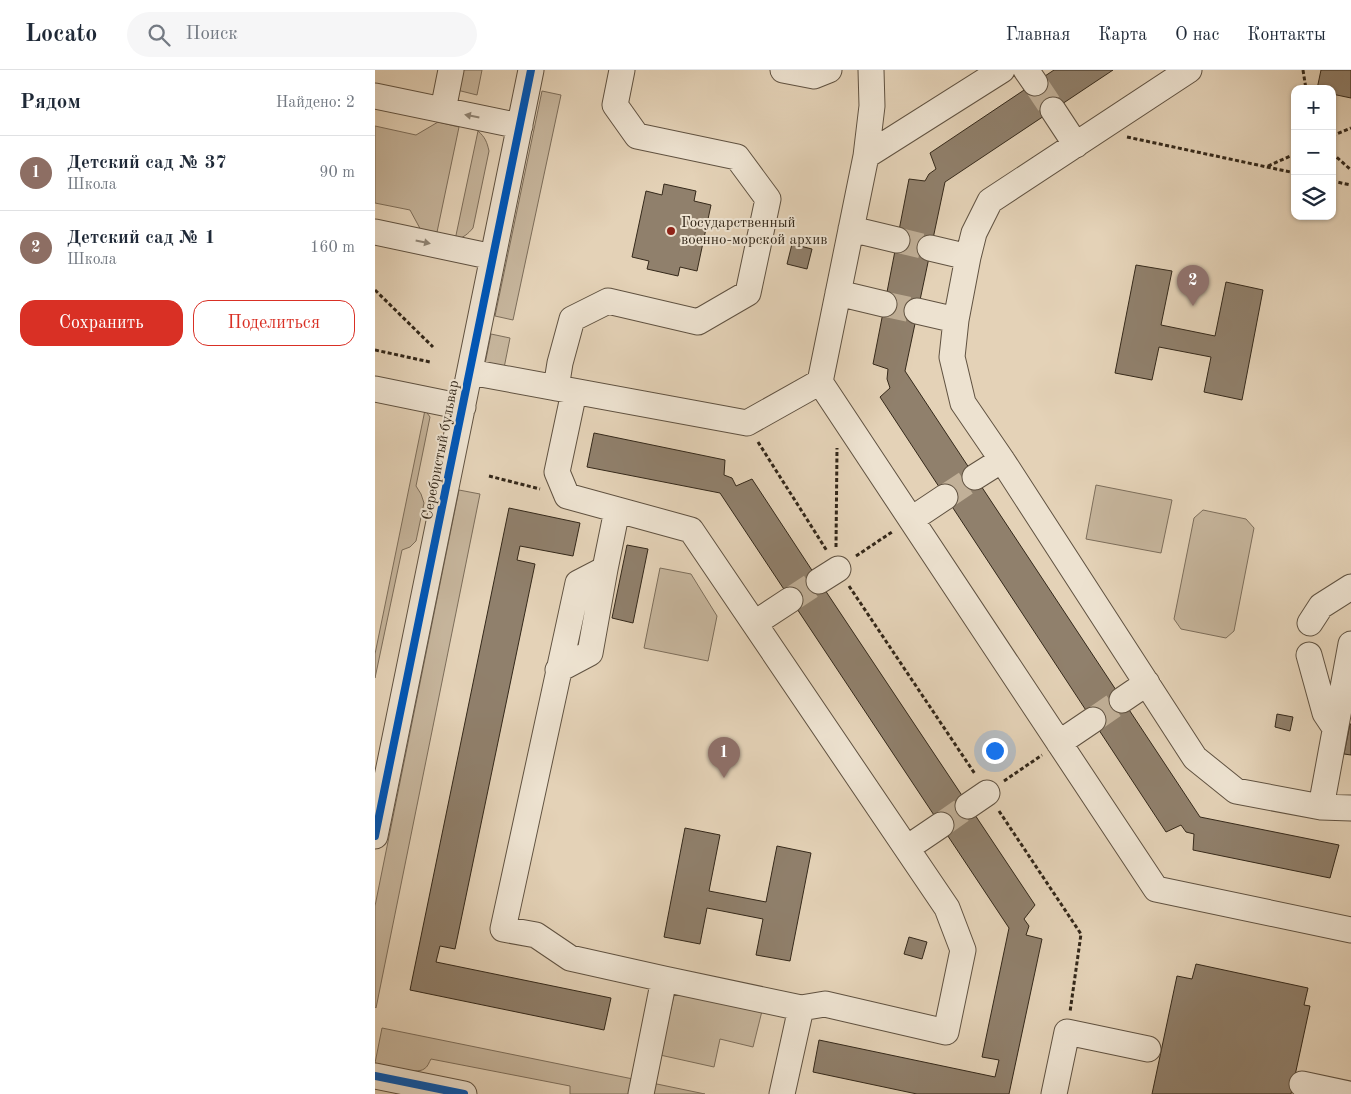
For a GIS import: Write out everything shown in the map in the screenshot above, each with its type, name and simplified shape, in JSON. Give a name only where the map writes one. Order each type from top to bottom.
[{"type":"street","points":[[443,110],[451,70]]},
{"type":"street","name":"Серебристый бульвар","points":[[375,836],[382,767],[463,408],[531,70]]},
{"type":"street","points":[[617,510],[605,569],[578,583],[503,929],[536,935],[570,958],[801,1008],[825,1004],[946,1032],[963,950],[947,908],[691,530],[567,496],[557,472],[565,390],[560,363],[572,319],[608,301],[698,322],[748,293],[768,199],[737,157],[637,136],[615,105],[622,70]]},
{"type":"street","points":[[783,70],[815,76],[829,70]]},
{"type":"street","points":[[871,70],[872,106],[866,156],[820,382],[1156,889],[1351,930]]},
{"type":"street","points":[[866,156],[1002,70]]},
{"type":"street","points":[[1189,70],[990,201],[974,233],[968,257],[956,320],[952,357],[963,403],[1195,758],[1236,791],[1321,807],[1351,808]]},
{"type":"street","points":[[375,96],[520,126]]},
{"type":"street","points":[[1053,110],[1077,145]]},
{"type":"street","points":[[851,229],[897,240]]},
{"type":"street","points":[[375,232],[493,257]]},
{"type":"street","points":[[931,248],[968,257]]},
{"type":"street","points":[[838,293],[885,304]]},
{"type":"street","points":[[917,311],[956,320]]},
{"type":"street","points":[[470,372],[747,424],[820,382]]},
{"type":"street","points":[[375,389],[463,408]]},
{"type":"street","points":[[975,478],[1001,460]]},
{"type":"street","points":[[912,519],[945,497]]},
{"type":"street","points":[[1310,623],[1321,606],[1351,587]]},
{"type":"street","points":[[755,623],[790,600]]},
{"type":"street","points":[[1321,807],[1351,644]]},
{"type":"street","points":[[1309,654],[1325,713],[1335,728]]},
{"type":"street","points":[[1122,700],[1147,683]]},
{"type":"street","points":[[1059,743],[1093,720]]},
{"type":"street","points":[[907,848],[941,825]]},
{"type":"street","points":[[641,1094],[664,979]]},
{"type":"street","points":[[782,1094],[801,1008]]},
{"type":"street","points":[[1054,1094],[1067,1032],[1148,1049]]},
{"type":"street","points":[[375,1076],[464,1094]]},
{"type":"street","points":[[1302,1084],[1349,1094]]},
{"type":"path","points":[[1303,70],[1305,85]]},
{"type":"path","points":[[1336,134],[1351,128]]},
{"type":"path","points":[[1098,131],[1291,172]]},
{"type":"path","points":[[1267,167],[1291,156]]},
{"type":"path","points":[[1336,157],[1351,170]]},
{"type":"path","points":[[1336,182],[1351,185]]},
{"type":"path","points":[[375,290],[433,347]]},
{"type":"path","points":[[375,350],[430,362]]},
{"type":"path","points":[[747,424],[828,575],[978,799],[1081,934],[1067,1032]]},
{"type":"path","points":[[828,575],[835,538],[837,445]]},
{"type":"path","points":[[489,476],[567,496]]},
{"type":"path","points":[[828,575],[912,519]]},
{"type":"path","points":[[978,799],[1059,743]]},
{"type":"shaded area","points":[[461,70],[482,70],[477,95],[457,90]]},
{"type":"shaded area","points":[[542,91],[561,95],[513,320],[495,316]]},
{"type":"shaded area","points":[[438,122],[459,127],[436,237],[423,234],[410,210],[375,203],[375,126],[416,135]]},
{"type":"shaded area","points":[[478,131],[485,140],[489,151],[473,228],[465,236],[455,240]]},
{"type":"shaded area","points":[[491,334],[510,338],[504,368],[485,364]]},
{"type":"shaded area","points":[[425,410],[430,417],[416,486],[424,503],[416,541],[410,547],[402,550],[375,678],[375,654]]},
{"type":"shaded area","points":[[1096,485],[1172,500],[1161,553],[1086,539]]},
{"type":"shaded area","points":[[459,490],[480,494],[376,1008],[375,906]]},
{"type":"shaded area","points":[[1203,510],[1246,519],[1254,528],[1234,631],[1226,638],[1181,629],[1174,619],[1194,518]]},
{"type":"shaded area","points":[[660,568],[691,574],[717,616],[708,661],[644,648]]},
{"type":"shaded area","points":[[676,987],[763,1007],[753,1047],[720,1039],[714,1067],[660,1055]]},
{"type":"shaded area","points":[[382,1028],[633,1079],[629,1094],[570,1094],[570,1086],[431,1059],[427,1067],[420,1071],[400,1069],[375,1063]]},
{"type":"shaded area","points":[[652,1083],[705,1094],[650,1094]]},
{"type":"building","points":[[1054,70],[1113,70],[945,182],[905,371],[1200,817],[1339,845],[1330,878],[1193,850],[1194,834],[1186,832],[1181,825],[1166,832],[880,397],[890,388],[887,379],[888,369],[873,364],[909,179],[925,181],[929,174],[936,169],[930,153]]},
{"type":"building","points":[[1321,70],[1351,70],[1351,98],[1336,95],[1336,85],[1318,85]]},
{"type":"building","name":"Государственный военно-морской архив","points":[[664,184],[696,191],[694,201],[711,205],[697,271],[680,267],[678,276],[647,269],[649,261],[632,257],[646,191],[662,195]]},
{"type":"building","points":[[792,244],[812,249],[807,269],[787,264]]},
{"type":"building","points":[[1136,265],[1172,271],[1161,325],[1215,336],[1226,282],[1263,290],[1242,400],[1204,392],[1211,357],[1159,347],[1152,380],[1115,373]]},
{"type":"building","points":[[594,433],[725,460],[724,475],[732,478],[736,486],[752,479],[1035,905],[1024,919],[1029,926],[1026,935],[1042,939],[1009,1094],[917,1094],[813,1072],[819,1040],[995,1077],[999,1060],[982,1057],[1009,928],[720,493],[587,467]]},
{"type":"building","points":[[509,508],[580,523],[573,556],[520,546],[517,560],[535,564],[455,949],[440,946],[436,962],[611,998],[604,1030],[410,990]]},
{"type":"building","points":[[627,545],[648,549],[633,623],[612,618]]},
{"type":"building","points":[[1277,714],[1293,717],[1290,731],[1275,727]]},
{"type":"building","points":[[1351,724],[1351,755],[1344,754]]},
{"type":"building","points":[[685,828],[720,835],[709,891],[766,902],[777,846],[811,853],[790,961],[756,955],[763,919],[707,908],[700,944],[664,937]]},
{"type":"building","points":[[909,937],[927,942],[922,959],[904,954]]},
{"type":"building","points":[[1196,964],[1308,988],[1304,1005],[1310,1006],[1291,1094],[1152,1094],[1177,976],[1192,979]]},
{"type":"tunnel","points":[[1035,83],[1053,110]]},
{"type":"tunnel","points":[[897,240],[930,248]]},
{"type":"tunnel","points":[[884,304],[917,311]]},
{"type":"tunnel","points":[[945,497],[975,477]]},
{"type":"tunnel","points":[[790,600],[819,581]]},
{"type":"tunnel","points":[[1093,720],[1122,700]]},
{"type":"tunnel","points":[[941,825],[968,806]]},
{"type":"cycle path","points":[[375,836],[531,70]]},
{"type":"cycle path","points":[[375,1076],[464,1094]]},
{"type":"place","name":"Государственный военно-морской архив","points":[[671,231]]},
{"type":"place","name":"Детский сад № 1","points":[[1193,306]]},
{"type":"place","name":"Детский сад № 37","points":[[724,778]]}]
